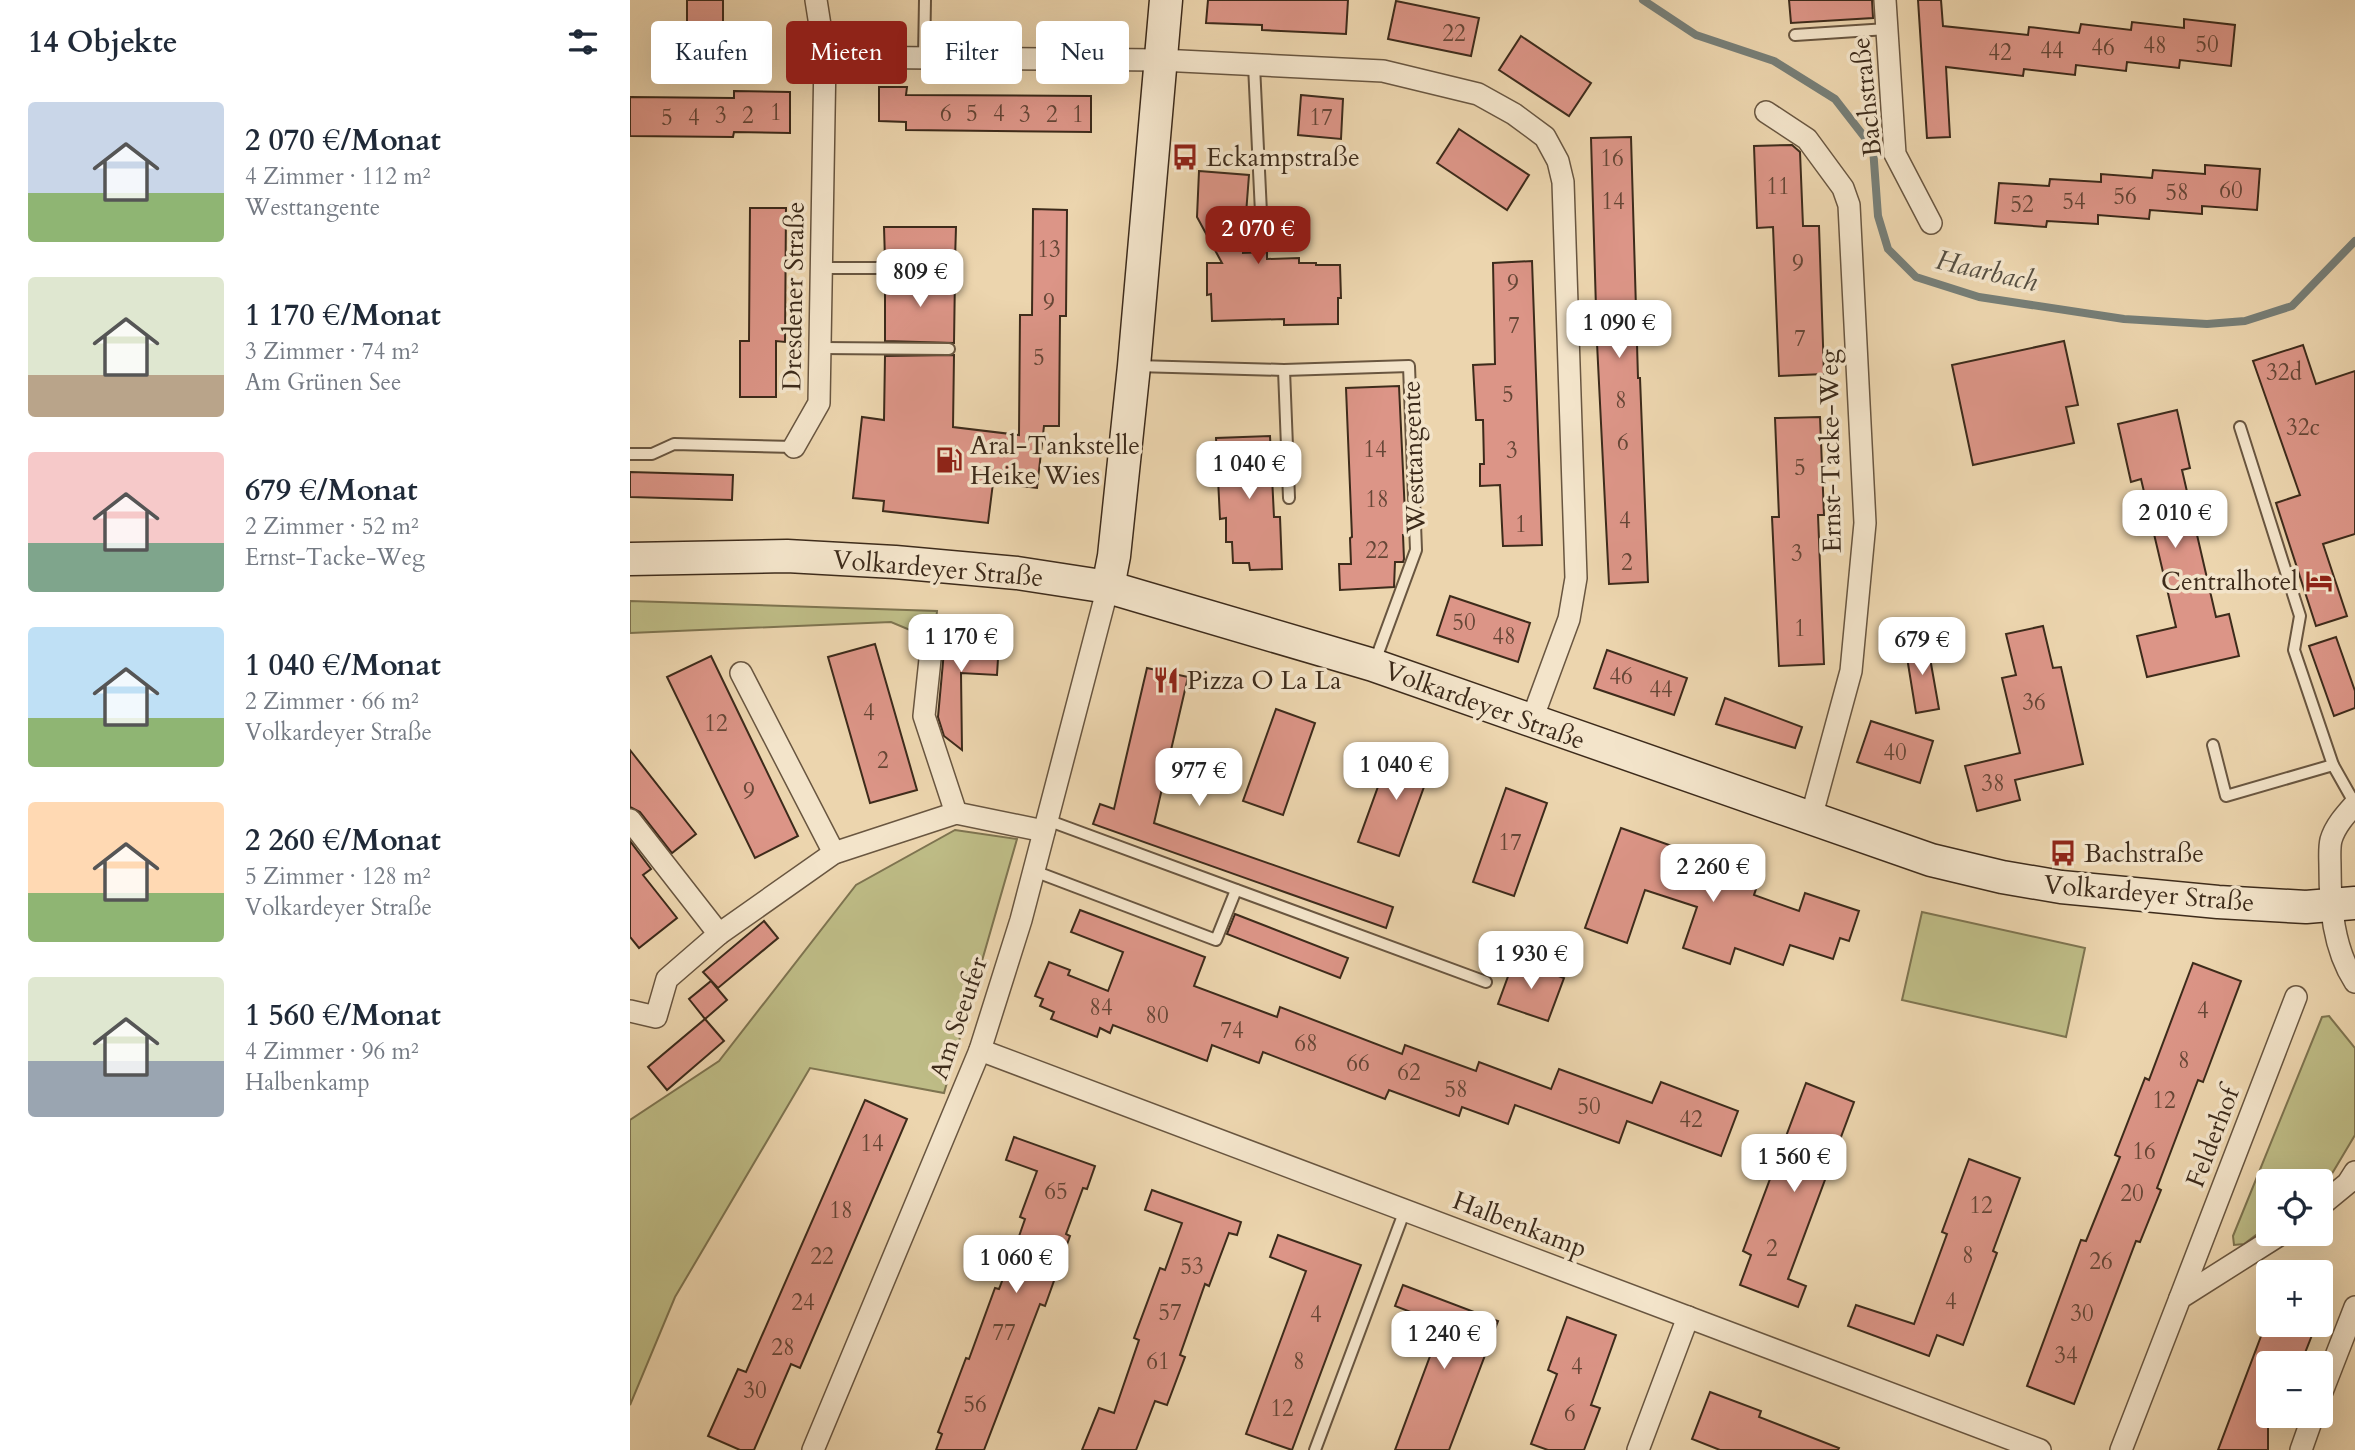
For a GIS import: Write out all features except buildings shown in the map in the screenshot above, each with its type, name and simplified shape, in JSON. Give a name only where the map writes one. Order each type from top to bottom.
[{"type":"main road","points":[[1108,587],[1114,556],[1133,366],[1166,0]]},
{"type":"main road","name":"Volkardeyer Straße","points":[[630,559],[787,556],[895,562],[1017,573],[1108,587],[1373,665],[1931,860],[2002,877],[2062,887],[2218,902],[2343,905]]},
{"type":"street","name":"Dresdener Straße","points":[[816,0],[819,21]]},
{"type":"street","name":"Bachstraße","points":[[1885,0],[1895,154],[1931,223]]},
{"type":"street","points":[[1022,59],[1160,60],[1384,71],[1478,94],[1514,114],[1545,137],[1558,161],[1563,182],[1576,578],[1569,619],[1531,722]]},
{"type":"street","name":"Dresdener Straße","points":[[794,447],[820,403],[825,84]]},
{"type":"street","name":"Ernst-Tacke-Weg","points":[[1766,112],[1807,139],[1843,188],[1849,205],[1850,219],[1865,523],[1851,671],[1811,818]]},
{"type":"street","name":"Am Seeufer","points":[[813,1450],[980,1050],[1021,920],[1108,587]]},
{"type":"street","points":[[931,650],[924,716],[956,813]]},
{"type":"street","points":[[741,673],[834,853]]},
{"type":"street","points":[[2355,804],[2342,820],[2331,841],[2343,905],[2345,966],[2355,982]]},
{"type":"street","points":[[630,1011],[656,1017],[667,979],[719,934],[834,853],[956,813],[1045,825]]},
{"type":"street","points":[[630,820],[719,934]]},
{"type":"street","name":"Felderhof","points":[[2121,1450],[2296,997]]},
{"type":"street","name":"Halbenkamp","points":[[980,1050],[2040,1450]]},
{"type":"street","points":[[2333,1195],[2348,1183],[2355,1172]]},
{"type":"street","points":[[2180,1298],[2262,1246]]},
{"type":"street","points":[[2333,1364],[2355,1307]]},
{"type":"street","points":[[1639,1450],[1688,1317]]},
{"type":"street","points":[[2301,1450],[2309,1428]]},
{"type":"lane","points":[[925,0],[925,21]]},
{"type":"lane","points":[[1795,35],[1887,29]]},
{"type":"lane","points":[[1254,65],[1262,234]]},
{"type":"lane","points":[[822,268],[950,268]]},
{"type":"lane","points":[[821,348],[949,349]]},
{"type":"lane","name":"Westtangente","points":[[1133,366],[1284,370],[1409,366],[1416,550],[1373,665]]},
{"type":"lane","points":[[1284,370],[1289,498]]},
{"type":"lane","points":[[2240,427],[2300,616],[2294,650],[2333,765],[2355,804]]},
{"type":"lane","name":"Dresdener Straße","points":[[630,454],[652,454],[674,444],[794,447]]},
{"type":"lane","points":[[2213,745],[2226,796],[2333,765]]},
{"type":"lane","points":[[1045,825],[1236,890],[1486,982]]},
{"type":"lane","points":[[1034,870],[1216,940],[1236,890]]},
{"type":"lane","points":[[1315,1450],[1405,1210]]},
{"type":"shaded area","points":[[630,601],[937,611],[934,640],[891,622],[630,633]]},
{"type":"shaded area","points":[[955,830],[1017,839],[944,1093],[810,1068],[675,1297],[630,1405],[630,1120],[719,1061],[856,885]]},
{"type":"shaded area","points":[[1922,912],[2085,948],[2066,1037],[1902,1000]]},
{"type":"shaded area","points":[[2329,1016],[2355,1048],[2355,1135],[2333,1172],[2333,1169],[2260,1169],[2322,1017]]},
{"type":"shaded area","points":[[2256,1179],[2256,1235],[2244,1244],[2234,1245],[2233,1236]]},
{"type":"waterway","name":"Haarbach","points":[[1643,0],[1696,35],[1774,61],[1835,99],[1873,148],[1878,216],[1888,249],[1916,277],[1979,297],[2124,319],[2207,324],[2245,321],[2292,306],[2355,241]]},
{"type":"place","name":"Eckampstraße","points":[[1185,157]]},
{"type":"place","name":"Aral-Tankstelle Heike Wies","points":[[949,460]]},
{"type":"place","name":"Centralhotel","points":[[2319,581]]},
{"type":"place","name":"Pizza O La La","points":[[1166,680]]},
{"type":"place","name":"Bachstraße","points":[[2063,853]]}]
